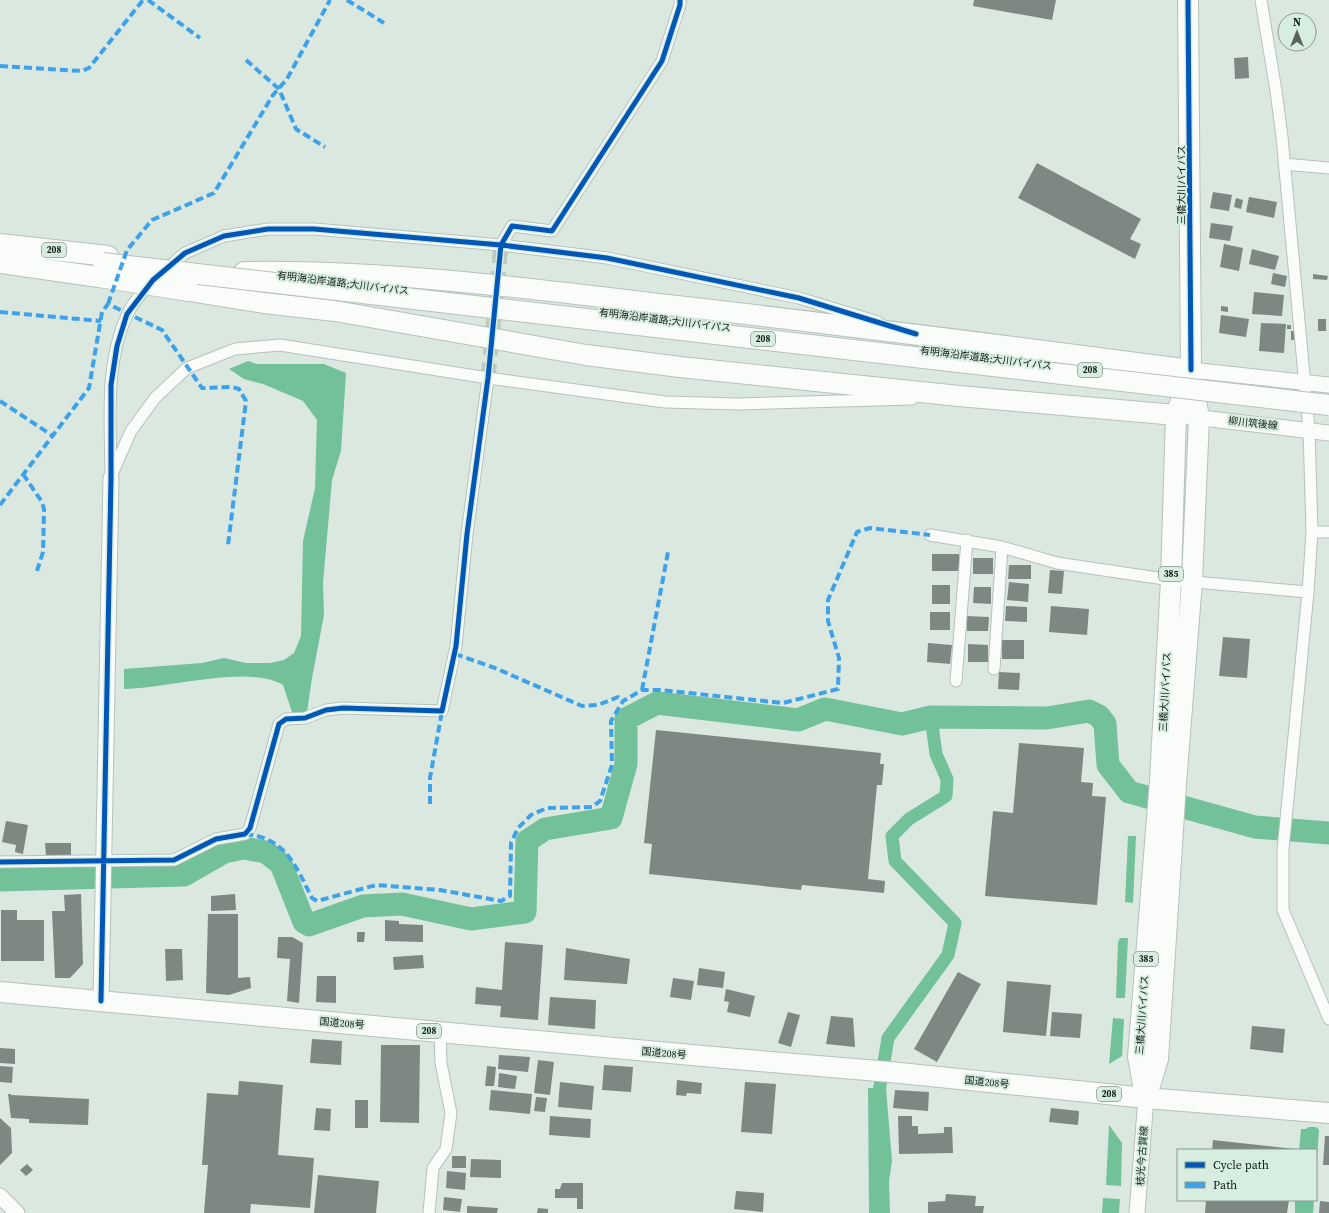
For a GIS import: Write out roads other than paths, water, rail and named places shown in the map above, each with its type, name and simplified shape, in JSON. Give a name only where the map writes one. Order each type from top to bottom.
[{"type":"highway","name":"三橋大川バイパス","points":[[1146,1098],[1158,1058],[1165,821],[1168,782],[1192,581],[1199,418],[1191,370],[1188,0]]},
{"type":"highway","name":"有明海沿岸道路;大川バイパス","points":[[0,244],[104,265],[199,266],[1329,398]]},
{"type":"highway","name":"有明海沿岸道路;大川バイパス","points":[[0,251],[104,265],[1329,405]]},
{"type":"highway","points":[[0,263],[104,265],[189,291],[400,321],[586,355],[680,367],[959,396],[1176,415]]},
{"type":"highway","points":[[244,272],[300,272],[444,279],[916,334],[1191,370]]},
{"type":"highway","name":"三橋大川バイパス","points":[[1168,782],[1171,580],[1176,415],[1191,370]]},
{"type":"highway","name":"国道208号","points":[[0,992],[890,1072],[1146,1098],[1329,1113]]},
{"type":"street","points":[[501,245],[512,226],[552,230],[662,61],[680,5],[680,0]]},
{"type":"street","points":[[1261,0],[1276,91],[1284,164],[1309,429],[1312,532],[1308,592],[1285,817],[1283,850],[1283,910],[1329,1019]]},
{"type":"street","points":[[1284,164],[1329,168]]},
{"type":"street","points":[[101,1001],[111,478],[111,385],[117,346],[127,314],[139,296],[153,280],[185,253],[224,236],[268,229],[314,229],[501,245],[607,258],[799,298],[916,334]]},
{"type":"street","points":[[111,478],[131,431],[155,398],[187,368],[235,349],[280,345],[488,378],[665,402],[738,404],[876,401],[959,396]]},
{"type":"street","points":[[1191,370],[1329,385]]},
{"type":"street","points":[[0,862],[174,860],[216,839],[245,834],[250,828],[279,724],[286,719],[305,718],[326,710],[343,708],[442,711],[456,646],[467,534],[488,378]]},
{"type":"street","name":"柳川筑後線","points":[[1176,415],[1309,429],[1329,433]]},
{"type":"street","points":[[1312,532],[1329,532]]},
{"type":"street","points":[[930,535],[1002,547],[1057,563],[1171,580],[1308,592]]},
{"type":"street","points":[[956,681],[967,540]]},
{"type":"street","points":[[994,669],[1002,547]]},
{"type":"street","points":[[429,1213],[433,1168],[446,1148],[451,1113],[441,1063],[440,1032]]},
{"type":"street","name":"枝光今古賀線","points":[[1137,1213],[1146,1098]]},
{"type":"street","points":[[0,1196],[17,1213]]},
{"type":"waterway","points":[[0,880],[184,875],[224,852],[243,848],[266,852],[281,864],[304,922],[309,925],[363,906],[402,904],[471,919],[525,912],[527,841],[545,829],[611,818],[626,764],[626,719],[657,703],[798,720],[825,709],[902,724],[931,717],[1047,718],[1089,711],[1099,716],[1105,724],[1108,765],[1129,792],[1255,827],[1329,833]]},
{"type":"waterway","points":[[877,1104],[888,1038],[948,955],[955,923],[895,861],[892,836],[909,819],[946,796],[947,779],[936,754],[931,717]]},
{"type":"tunnel","points":[[488,378],[501,245]]}]
